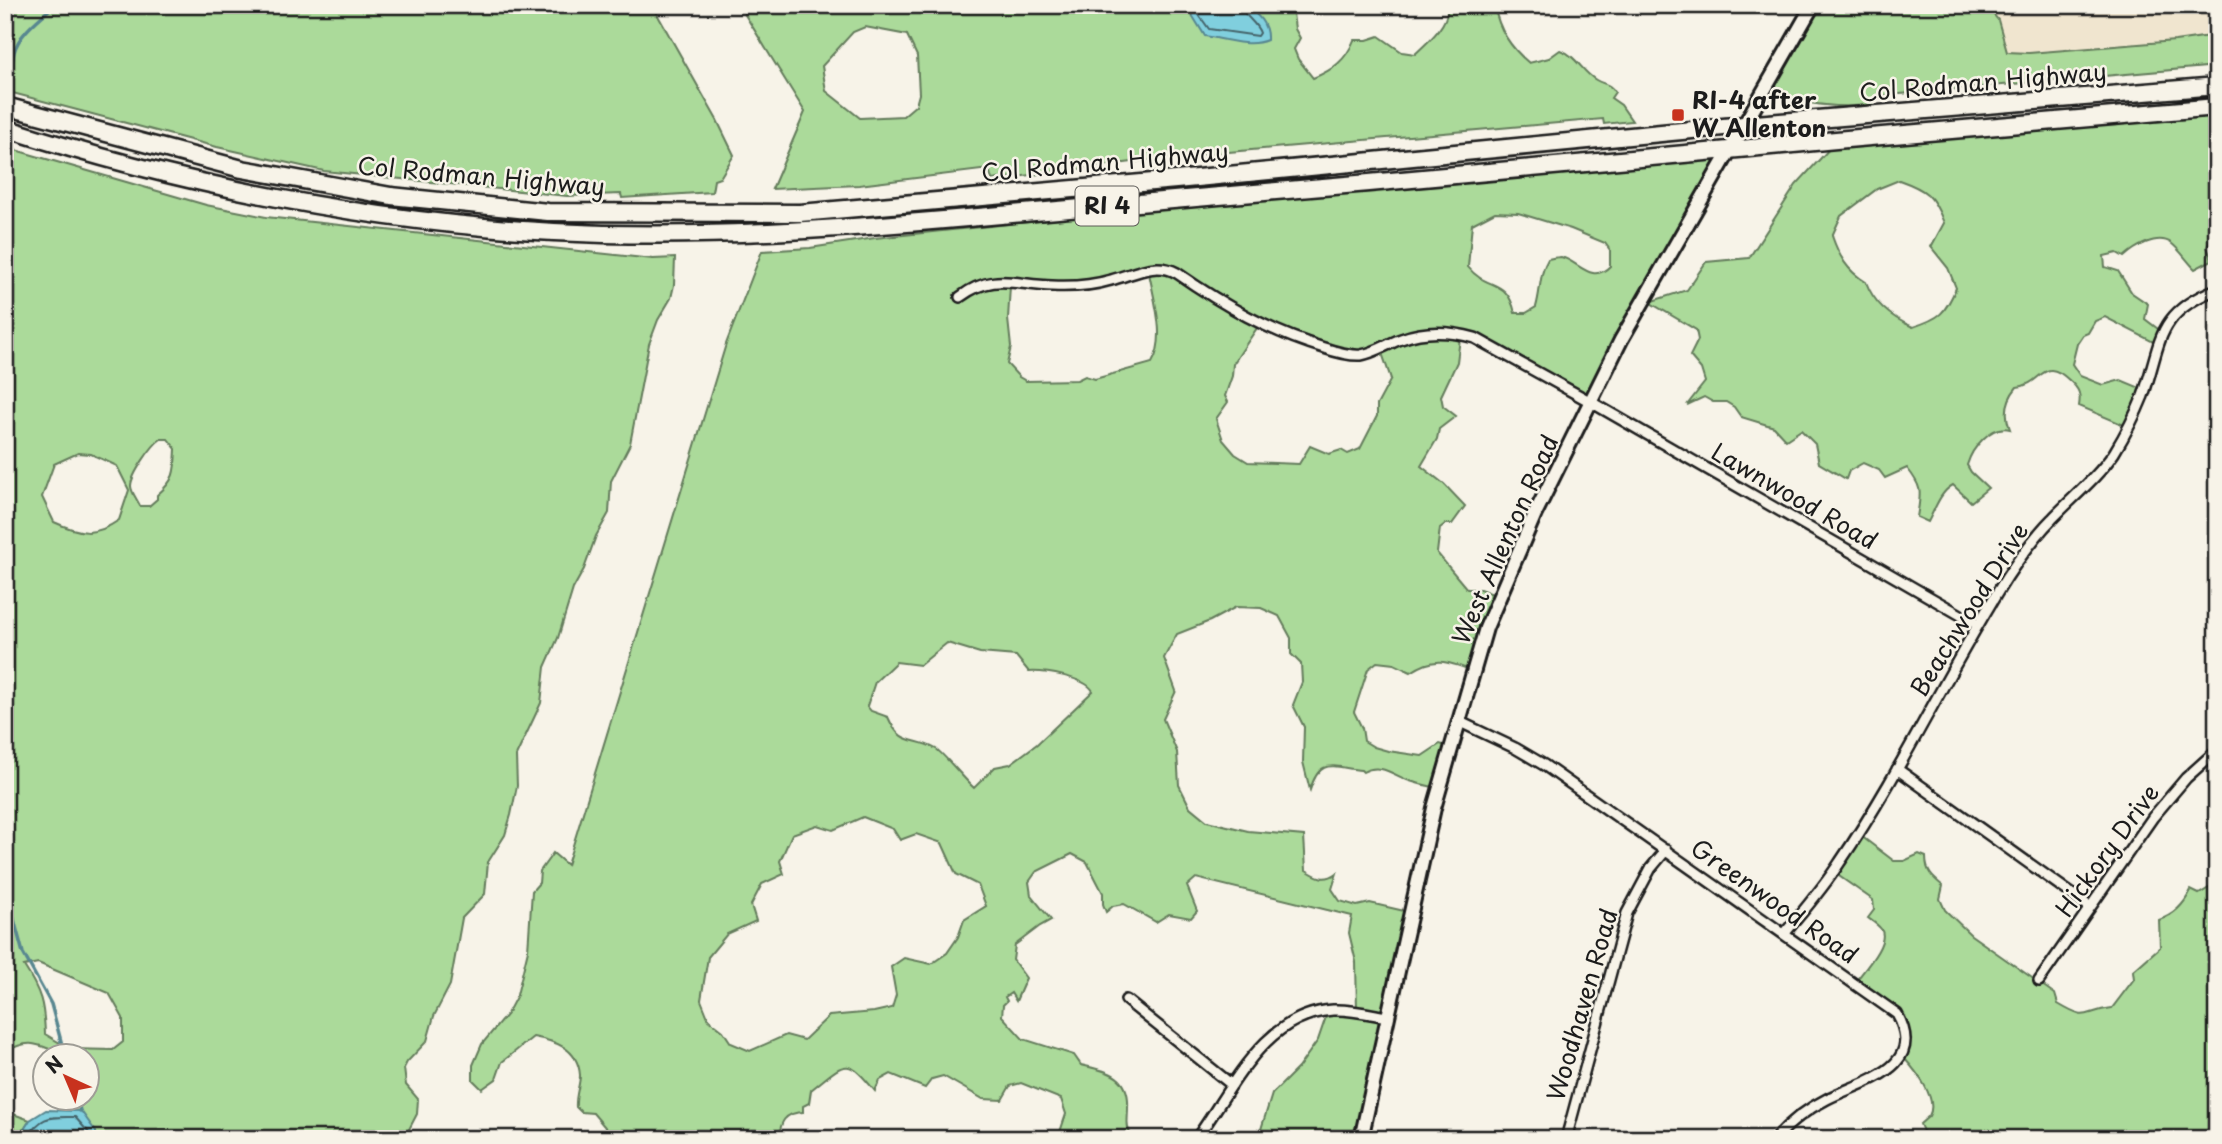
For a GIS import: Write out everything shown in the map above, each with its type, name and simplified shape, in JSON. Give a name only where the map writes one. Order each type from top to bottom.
[{"type":"highway","name":"Col Rodman Highway","points":[[8,107],[229,165],[391,196],[548,212],[800,213],[1744,125],[2217,86]]},
{"type":"highway","name":"Col Rodman Highway","points":[[5,128],[160,172],[327,206],[439,223],[554,232],[781,233],[1319,188],[1731,148],[2217,107]]},
{"type":"street","name":"West Allenton Road","points":[[1362,1139],[1431,820],[1486,628],[1535,514],[1621,340],[1813,5]]},
{"type":"street","name":"Lawnwood Road","points":[[960,297],[974,287],[996,281],[1077,287],[1102,283],[1151,267],[1161,267],[1177,273],[1256,322],[1296,340],[1344,354],[1364,355],[1414,335],[1435,332],[1459,334],[1490,344],[1978,625]]},
{"type":"street","name":"Beachwood Drive","points":[[1785,933],[1842,860],[1978,625],[2036,537],[2095,477],[2125,435],[2143,395],[2155,351],[2167,323],[2187,303],[2217,289]]},
{"type":"street","name":"Greenwood Road","points":[[1458,721],[1544,765],[1897,1014],[1904,1037],[1900,1058],[1883,1074],[1810,1108],[1775,1139]]},
{"type":"street","name":"Hickory Drive","points":[[2039,981],[2153,817],[2186,778],[2217,750]]},
{"type":"street","points":[[1897,769],[2090,907]]},
{"type":"street","name":"Woodhaven Road","points":[[1566,1139],[1627,912],[1651,868],[1666,850]]},
{"type":"street","points":[[1126,1000],[1232,1086]]},
{"type":"street","points":[[1196,1139],[1232,1086],[1266,1042],[1278,1032],[1304,1017],[1333,1010],[1387,1017]]},
{"type":"shaded area","points":[[1998,5],[2217,5],[2217,35],[2029,53],[2006,52],[1998,20],[1993,15]]},
{"type":"green space","points":[[5,5],[652,5],[734,155],[720,178],[714,180],[712,192],[622,198],[621,194],[567,196],[324,171],[217,147],[5,91]]},
{"type":"green space","points":[[739,5],[1292,5],[1295,29],[1300,38],[1294,49],[1298,59],[1313,78],[1338,64],[1354,40],[1379,36],[1402,52],[1415,54],[1442,26],[1447,5],[1494,5],[1506,37],[1529,63],[1549,58],[1560,50],[1566,52],[1591,77],[1613,89],[1615,92],[1611,98],[1621,105],[1632,121],[1604,124],[1603,119],[1171,157],[992,180],[989,169],[859,185],[772,189],[805,112]],"holes":[[[865,27],[907,35],[917,56],[919,94],[916,105],[903,116],[860,118],[826,91],[822,66],[853,32]]]},
{"type":"green space","points":[[1819,5],[1998,5],[1994,15],[1998,20],[2007,52],[2029,53],[2217,35],[2217,66],[1877,96],[1872,104],[1859,106],[1819,104],[1766,94]]},
{"type":"green space","points":[[2217,107],[2217,222],[2207,247],[2212,260],[2195,269],[2165,240],[2140,246],[2124,257],[2117,253],[2104,256],[2105,267],[2118,271],[2132,293],[2148,304],[2145,319],[2166,335],[2161,346],[2105,317],[2095,321],[2077,344],[2072,364],[2080,376],[2103,385],[2121,380],[2145,390],[2131,428],[2079,406],[2079,392],[2061,373],[2054,370],[2043,373],[2026,385],[2017,387],[2010,397],[2007,418],[2010,429],[2003,428],[1989,434],[1970,458],[1967,465],[1971,472],[1988,488],[1971,502],[1953,485],[1941,496],[1928,522],[1917,517],[1920,491],[1907,468],[1885,478],[1879,470],[1863,463],[1849,471],[1846,479],[1819,463],[1815,444],[1801,430],[1786,440],[1774,427],[1741,417],[1734,407],[1726,402],[1713,402],[1704,397],[1687,405],[1705,382],[1701,369],[1690,356],[1698,340],[1696,330],[1649,302],[1687,290],[1706,262],[1749,258],[1796,185],[1832,146]],"holes":[[[1899,180],[1928,195],[1940,214],[1944,223],[1931,247],[1948,268],[1956,288],[1940,314],[1913,327],[1891,315],[1879,304],[1866,282],[1844,262],[1832,236],[1841,216],[1877,189]]]},
{"type":"green space","points":[[5,147],[206,205],[266,217],[653,259],[675,258],[671,298],[658,320],[649,344],[630,444],[611,481],[609,513],[573,589],[558,638],[545,667],[541,703],[516,756],[517,786],[505,835],[488,862],[485,894],[462,918],[450,985],[434,1016],[427,1041],[404,1068],[406,1085],[418,1099],[417,1114],[404,1139],[96,1139],[96,1132],[75,1112],[102,1112],[102,1050],[113,1050],[123,1042],[123,1018],[109,993],[38,963],[24,966],[40,998],[45,1034],[58,1042],[32,1042],[5,1052]],"holes":[[[161,439],[168,439],[176,449],[173,475],[157,495],[157,499],[149,506],[140,506],[131,486],[134,475],[153,447]],[[78,453],[91,454],[117,466],[129,490],[119,520],[95,531],[80,531],[54,522],[42,497],[54,464]]]},
{"type":"green space","points":[[1725,150],[1596,401],[1496,347],[1460,338],[1457,362],[1441,396],[1443,406],[1456,416],[1439,429],[1437,439],[1421,466],[1444,484],[1465,506],[1452,524],[1445,524],[1440,528],[1437,553],[1467,589],[1480,589],[1503,598],[1473,671],[1434,662],[1411,672],[1394,664],[1377,662],[1368,669],[1354,712],[1362,728],[1364,741],[1374,747],[1422,756],[1440,744],[1454,748],[1441,789],[1380,769],[1363,772],[1328,766],[1318,773],[1310,790],[1303,762],[1304,727],[1293,705],[1302,682],[1301,664],[1291,654],[1291,638],[1279,616],[1261,608],[1236,607],[1177,634],[1164,658],[1176,691],[1163,719],[1177,752],[1179,785],[1190,807],[1207,821],[1248,831],[1304,836],[1306,870],[1321,877],[1337,873],[1332,889],[1340,901],[1357,906],[1370,903],[1413,913],[1364,1139],[1258,1139],[1272,1094],[1298,1068],[1318,1040],[1328,1011],[1357,1010],[1356,962],[1349,933],[1352,916],[1196,878],[1187,886],[1197,911],[1191,918],[1169,914],[1156,922],[1124,904],[1113,906],[1106,912],[1103,893],[1087,862],[1072,854],[1036,872],[1029,882],[1031,895],[1051,920],[1015,945],[1013,960],[1026,978],[1016,1001],[1011,993],[1005,997],[1007,1001],[1003,1005],[1002,1016],[1023,1039],[1074,1055],[1081,1065],[1107,1072],[1121,1081],[1128,1096],[1128,1124],[1133,1139],[1058,1138],[1066,1114],[1061,1099],[1021,1083],[1010,1086],[1002,1100],[983,1099],[943,1076],[932,1079],[925,1088],[891,1074],[880,1080],[875,1091],[858,1072],[845,1067],[811,1090],[809,1103],[803,1106],[803,1112],[787,1116],[780,1128],[779,1139],[615,1139],[593,1113],[581,1112],[576,1107],[580,1075],[575,1058],[564,1047],[533,1037],[502,1062],[496,1079],[482,1089],[473,1080],[473,1065],[482,1044],[507,1014],[517,995],[528,950],[532,891],[539,883],[540,871],[553,853],[567,865],[726,344],[762,251],[810,248],[875,238]],"holes":[[[1495,212],[1518,213],[1571,229],[1605,243],[1610,250],[1610,266],[1603,271],[1591,273],[1561,257],[1548,259],[1543,270],[1536,307],[1526,313],[1515,313],[1502,289],[1482,279],[1468,267],[1472,224]],[[1149,273],[1159,331],[1159,343],[1152,363],[1095,379],[1085,376],[1077,380],[1026,381],[1007,364],[1011,347],[1008,319],[1010,286],[1091,289],[1120,277]],[[1259,325],[1341,353],[1382,353],[1391,379],[1377,405],[1377,416],[1360,449],[1348,454],[1341,450],[1329,454],[1310,446],[1299,464],[1248,462],[1235,454],[1223,440],[1216,419],[1228,402],[1225,396],[1233,364]],[[947,643],[980,653],[1016,656],[1029,672],[1073,679],[1089,686],[1093,691],[1037,744],[1010,764],[995,767],[974,788],[939,751],[903,737],[888,717],[871,711],[867,706],[875,682],[896,662],[920,665]],[[863,817],[893,829],[900,840],[916,834],[942,843],[956,874],[978,885],[986,906],[964,920],[958,937],[947,953],[931,964],[904,958],[891,967],[896,995],[892,1008],[829,1016],[804,1040],[786,1035],[750,1051],[731,1043],[723,1031],[709,1020],[701,1000],[708,957],[727,934],[756,921],[751,905],[762,884],[784,874],[780,861],[792,834],[817,825],[833,830]]]},
{"type":"green space","points":[[1861,836],[1894,861],[1904,861],[1919,854],[1926,857],[1930,874],[1943,886],[1940,899],[1945,910],[1971,935],[2055,994],[2058,1004],[2081,1015],[2112,1008],[2134,979],[2133,971],[2160,947],[2159,920],[2178,909],[2191,890],[2199,894],[2217,883],[2217,1139],[1926,1139],[1920,1124],[1929,1116],[1931,1101],[1924,1085],[1904,1058],[1904,1032],[1900,1022],[1886,1005],[1856,981],[1875,956],[1883,935],[1881,929],[1868,918],[1874,910],[1873,900],[1836,874]]},
{"type":"green space","points":[[5,1111],[30,1120],[18,1139],[5,1139]]},
{"type":"water","points":[[1193,5],[1245,5],[1264,24],[1267,40],[1244,43],[1205,36],[1192,15]]},
{"type":"water","points":[[43,1112],[82,1112],[96,1132],[96,1139],[18,1139],[30,1120]]},
{"type":"waterway","points":[[5,101],[17,45],[26,32],[54,5]]},
{"type":"waterway","points":[[5,886],[23,953],[51,1004],[61,1042]]},
{"type":"place","name":"RI-4 after W Allenton","points":[[1678,115]]}]
